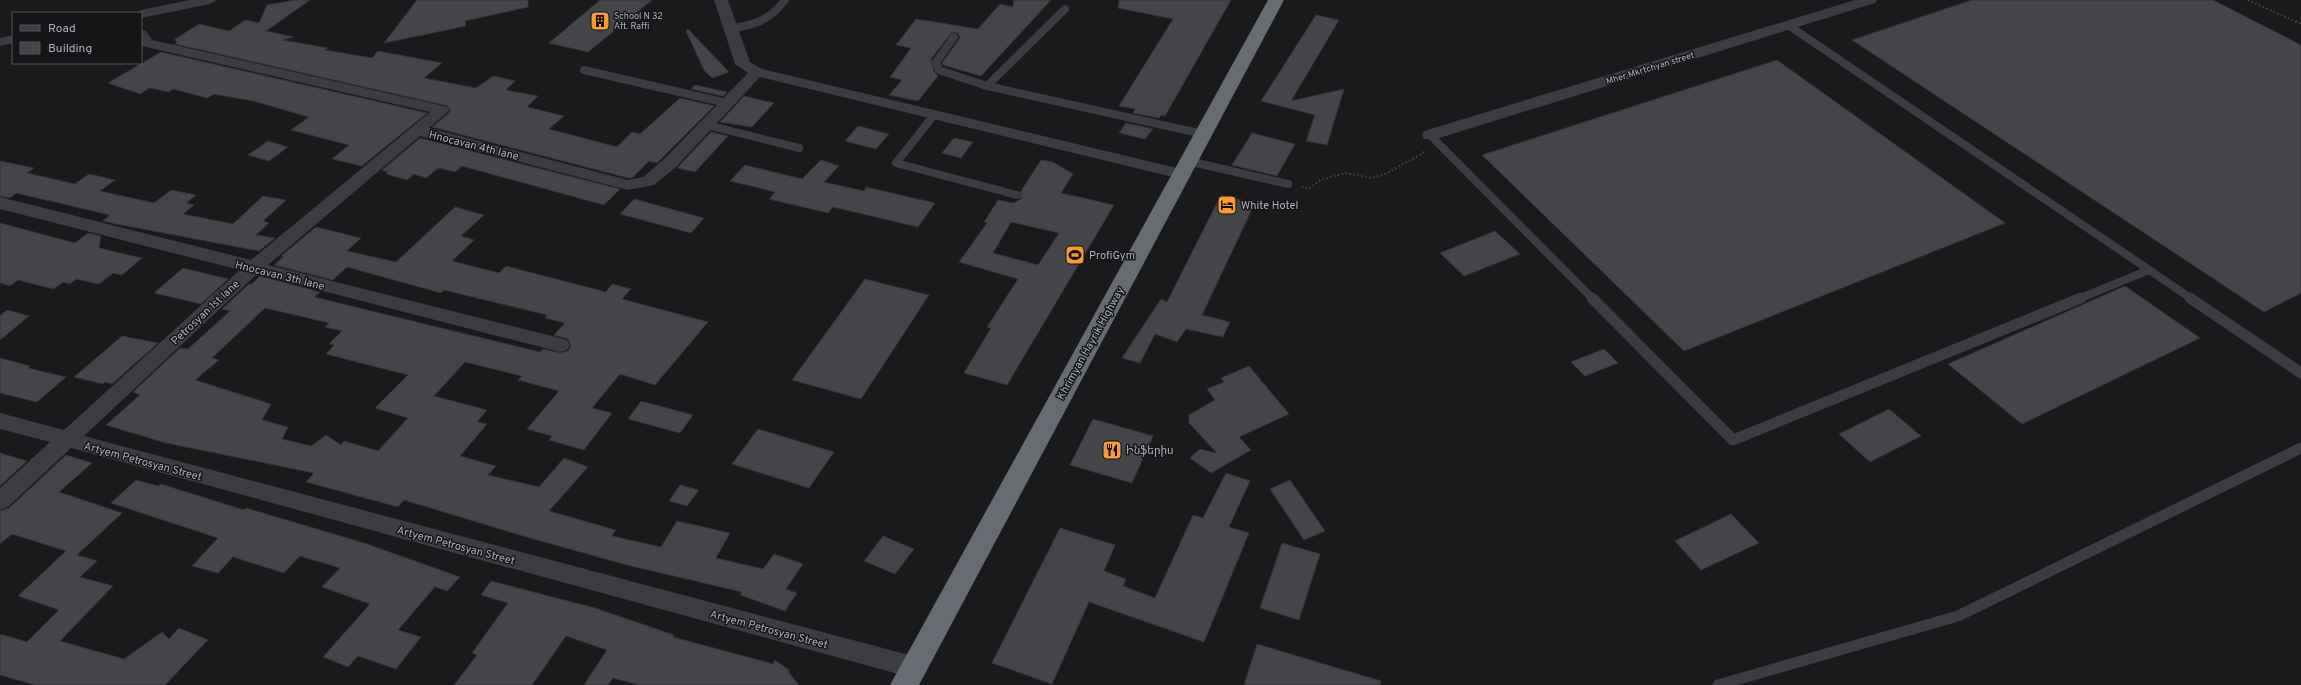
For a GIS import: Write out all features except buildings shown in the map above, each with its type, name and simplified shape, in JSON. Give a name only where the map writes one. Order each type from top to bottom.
[{"type":"highway","name":"Khrimyan Hayrik Highway","points":[[908,676],[1276,0]]},
{"type":"street","points":[[142,14],[210,0]]},
{"type":"street","points":[[721,0],[743,64],[757,72],[934,115],[1185,168]]},
{"type":"street","name":"Mher Mkrtchyan street","points":[[1432,137],[1870,0]]},
{"type":"street","name":"Hnocavan 4th lane","points":[[142,36],[147,43],[442,110],[417,130]]},
{"type":"street","points":[[0,42],[12,39]]},
{"type":"street","name":"Hnocavan 4th lane","points":[[417,130],[628,184],[648,181],[670,163],[757,72]]},
{"type":"street","name":"Petrosyan 1st lane","points":[[0,501],[253,268],[417,130]]},
{"type":"street","name":"Hnocavan 3th lane","points":[[0,203],[560,346]]},
{"type":"street","name":"Artyem Petrosyan Street","points":[[0,421],[908,676]]},
{"type":"lane","points":[[731,28],[755,26],[765,21],[779,9],[785,0]]},
{"type":"lane","points":[[987,86],[1065,9]]},
{"type":"lane","points":[[1788,25],[2301,373]]},
{"type":"lane","points":[[954,37],[936,62],[939,70],[987,86],[1203,134]]},
{"type":"lane","points":[[584,70],[727,103]]},
{"type":"lane","points":[[934,115],[896,163],[1018,195]]},
{"type":"lane","points":[[707,125],[800,148]]},
{"type":"lane","points":[[1432,137],[1733,440],[2149,270]]},
{"type":"lane","points":[[1185,168],[1288,184]]},
{"type":"lane","points":[[1718,685],[1958,616],[2301,448]]},
{"type":"path","points":[[2248,0],[2301,24]]},
{"type":"path","points":[[1288,184],[1309,189],[1320,180],[1346,173],[1371,178],[1384,174],[1422,154],[1432,137]]},
{"type":"place","name":"School N 32 Aft. Raffi","points":[[600,21]]},
{"type":"place","name":"White Hotel","points":[[1227,205]]},
{"type":"place","name":"ProfiGym","points":[[1075,255]]},
{"type":"place","name":"Ինֆերիս","points":[[1112,450]]}]
